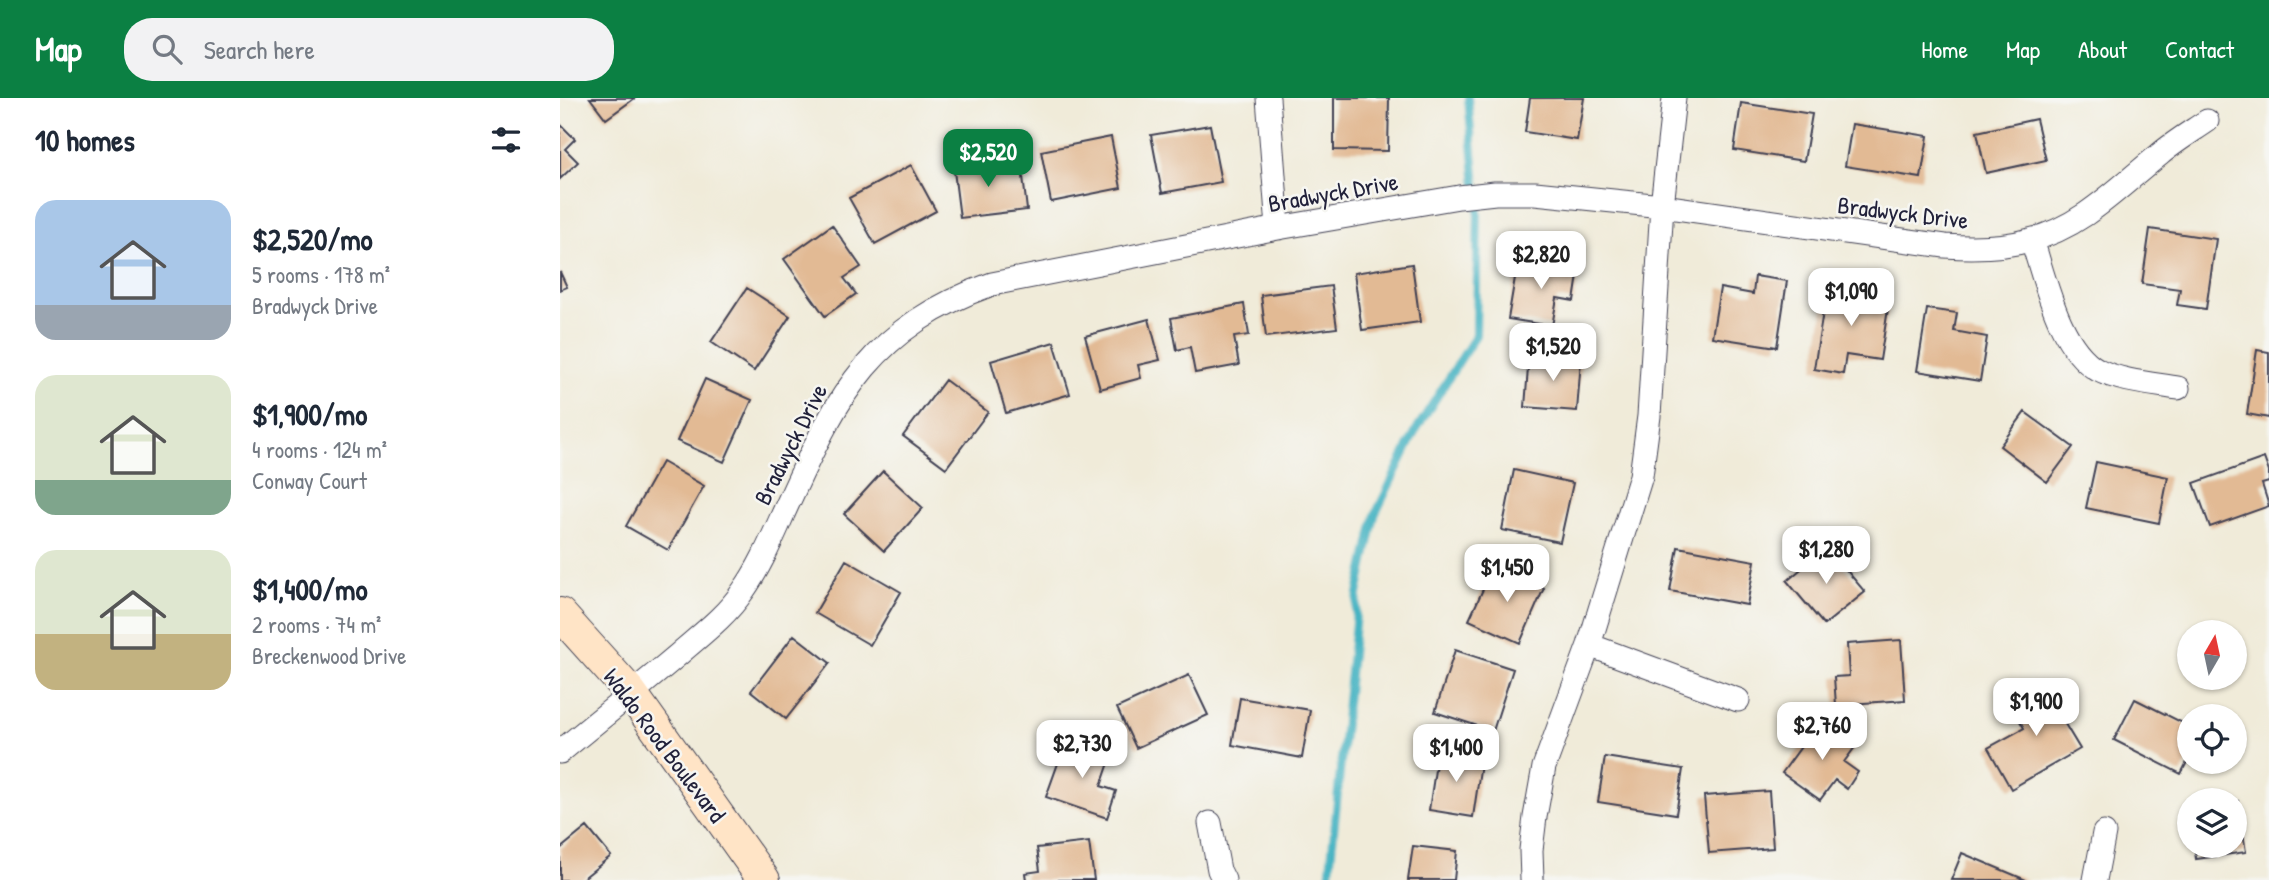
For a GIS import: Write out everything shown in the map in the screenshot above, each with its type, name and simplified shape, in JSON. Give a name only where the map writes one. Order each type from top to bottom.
[{"type":"street","points":[[1268,98],[1278,228]]},
{"type":"street","points":[[1532,880],[1531,850],[1544,767],[1589,645],[1641,476],[1649,416],[1662,206],[1674,98]]},
{"type":"street","name":"Bradwyck Drive","points":[[560,752],[713,624],[742,592],[758,568],[819,434],[869,361],[913,323],[963,294],[992,284],[1278,228],[1495,193],[1535,193],[1662,206],[1945,246],[1984,248],[2032,240],[2075,222],[2161,153],[2207,121]]},
{"type":"street","points":[[2032,240],[2059,319],[2080,356],[2098,370],[2134,381],[2178,388]]},
{"type":"street","name":"Waldo Rood Boulevard","points":[[560,614],[631,693],[764,880]]},
{"type":"street","points":[[1589,645],[1738,700]]},
{"type":"street","points":[[1210,823],[1219,870],[1224,880]]},
{"type":"street","points":[[2095,880],[2104,833]]},
{"type":"building","points":[[590,98],[635,98],[606,119]]},
{"type":"building","points":[[1334,98],[1389,98],[1388,151],[1334,150]]},
{"type":"building","points":[[1530,98],[1584,98],[1577,140],[1525,132]]},
{"type":"building","points":[[1741,103],[1812,114],[1804,161],[1734,150]]},
{"type":"building","points":[[2036,119],[2046,160],[1986,173],[1977,132]]},
{"type":"building","points":[[560,124],[575,139],[565,149],[578,162],[560,179]]},
{"type":"building","points":[[1852,124],[1928,136],[1921,178],[1845,166]]},
{"type":"building","points":[[1210,125],[1221,182],[1162,193],[1151,135]]},
{"type":"building","points":[[1111,137],[1121,188],[1051,202],[1041,151]]},
{"type":"building","points":[[994,158],[996,171],[1022,168],[1027,210],[960,218],[953,163]]},
{"type":"building","points":[[911,165],[936,211],[875,244],[849,198]]},
{"type":"building","points":[[832,225],[861,267],[844,278],[856,294],[825,316],[784,259]]},
{"type":"building","points":[[2150,229],[2216,239],[2206,309],[2177,305],[2180,289],[2142,284]]},
{"type":"building","points":[[1518,260],[1579,269],[1574,301],[1557,298],[1552,326],[1508,319]]},
{"type":"building","points":[[1412,264],[1420,322],[1362,330],[1354,273]]},
{"type":"building","points":[[560,272],[567,287],[560,290]]},
{"type":"building","points":[[1755,276],[1787,281],[1777,347],[1712,337],[1720,288],[1753,294]]},
{"type":"building","points":[[1331,286],[1337,328],[1266,337],[1261,295]]},
{"type":"building","points":[[1827,286],[1890,296],[1880,360],[1846,355],[1843,374],[1814,369]]},
{"type":"building","points":[[747,288],[790,316],[754,371],[711,342]]},
{"type":"building","points":[[1244,304],[1249,335],[1234,337],[1239,365],[1195,373],[1190,347],[1177,350],[1171,318]]},
{"type":"building","points":[[1927,309],[1957,313],[1954,331],[1987,337],[1980,381],[1917,371]]},
{"type":"building","points":[[1149,319],[1160,360],[1138,365],[1141,378],[1100,389],[1085,336]]},
{"type":"building","points":[[1054,342],[1070,394],[1006,413],[991,361]]},
{"type":"building","points":[[2257,350],[2269,352],[2269,418],[2247,414]]},
{"type":"building","points":[[1529,355],[1581,360],[1577,411],[1525,407]]},
{"type":"building","points":[[705,379],[752,400],[724,462],[677,441]]},
{"type":"building","points":[[945,380],[988,412],[946,468],[903,436]]},
{"type":"building","points":[[2025,412],[2073,447],[2047,482],[2000,446]]},
{"type":"building","points":[[2264,458],[2269,482],[2262,484],[2269,506],[2210,527],[2194,483]]},
{"type":"building","points":[[662,462],[704,486],[668,550],[626,526]]},
{"type":"building","points":[[2096,462],[2168,477],[2159,523],[2086,508]]},
{"type":"building","points":[[1514,470],[1573,483],[1560,542],[1502,530]]},
{"type":"building","points":[[883,471],[923,508],[884,551],[844,514]]},
{"type":"building","points":[[1678,547],[1755,561],[1747,605],[1670,591]]},
{"type":"building","points":[[1827,547],[1865,592],[1824,625],[1787,581]]},
{"type":"building","points":[[846,560],[901,592],[870,645],[815,613]]},
{"type":"building","points":[[1494,565],[1544,588],[1520,643],[1469,620]]},
{"type":"building","points":[[794,635],[830,663],[786,719],[751,691]]},
{"type":"building","points":[[1901,640],[1905,700],[1836,705],[1834,677],[1849,676],[1847,644]]},
{"type":"building","points":[[1455,650],[1513,669],[1493,731],[1435,712]]},
{"type":"building","points":[[1189,675],[1208,715],[1136,748],[1117,708]]},
{"type":"building","points":[[2057,683],[2074,712],[2062,719],[2080,749],[2011,789],[1988,748],[2024,728],[2013,709]]},
{"type":"building","points":[[1240,698],[1310,710],[1302,758],[1232,745]]},
{"type":"building","points":[[2135,699],[2177,720],[2177,772],[2114,740]]},
{"type":"building","points":[[1819,722],[1855,747],[1844,762],[1858,772],[1847,789],[1835,780],[1820,800],[1782,773]]},
{"type":"building","points":[[1066,741],[1111,757],[1101,786],[1116,791],[1107,818],[1046,797]]},
{"type":"building","points":[[1438,750],[1482,757],[1473,817],[1429,810]]},
{"type":"building","points":[[1605,757],[1683,769],[1676,814],[1598,802]]},
{"type":"building","points":[[1769,791],[1773,848],[1709,853],[1704,796]]},
{"type":"building","points":[[587,827],[611,856],[581,880],[560,880],[560,849]]},
{"type":"building","points":[[1089,842],[1094,880],[1026,880],[1025,873],[1040,871],[1037,848]]},
{"type":"building","points":[[1413,846],[1457,851],[1454,880],[1408,880]]},
{"type":"building","points":[[1962,853],[2026,880],[1951,880]]},
{"type":"waterway","points":[[1329,880],[1358,594],[1375,515],[1416,430],[1476,335],[1478,208],[1468,98]]}]
